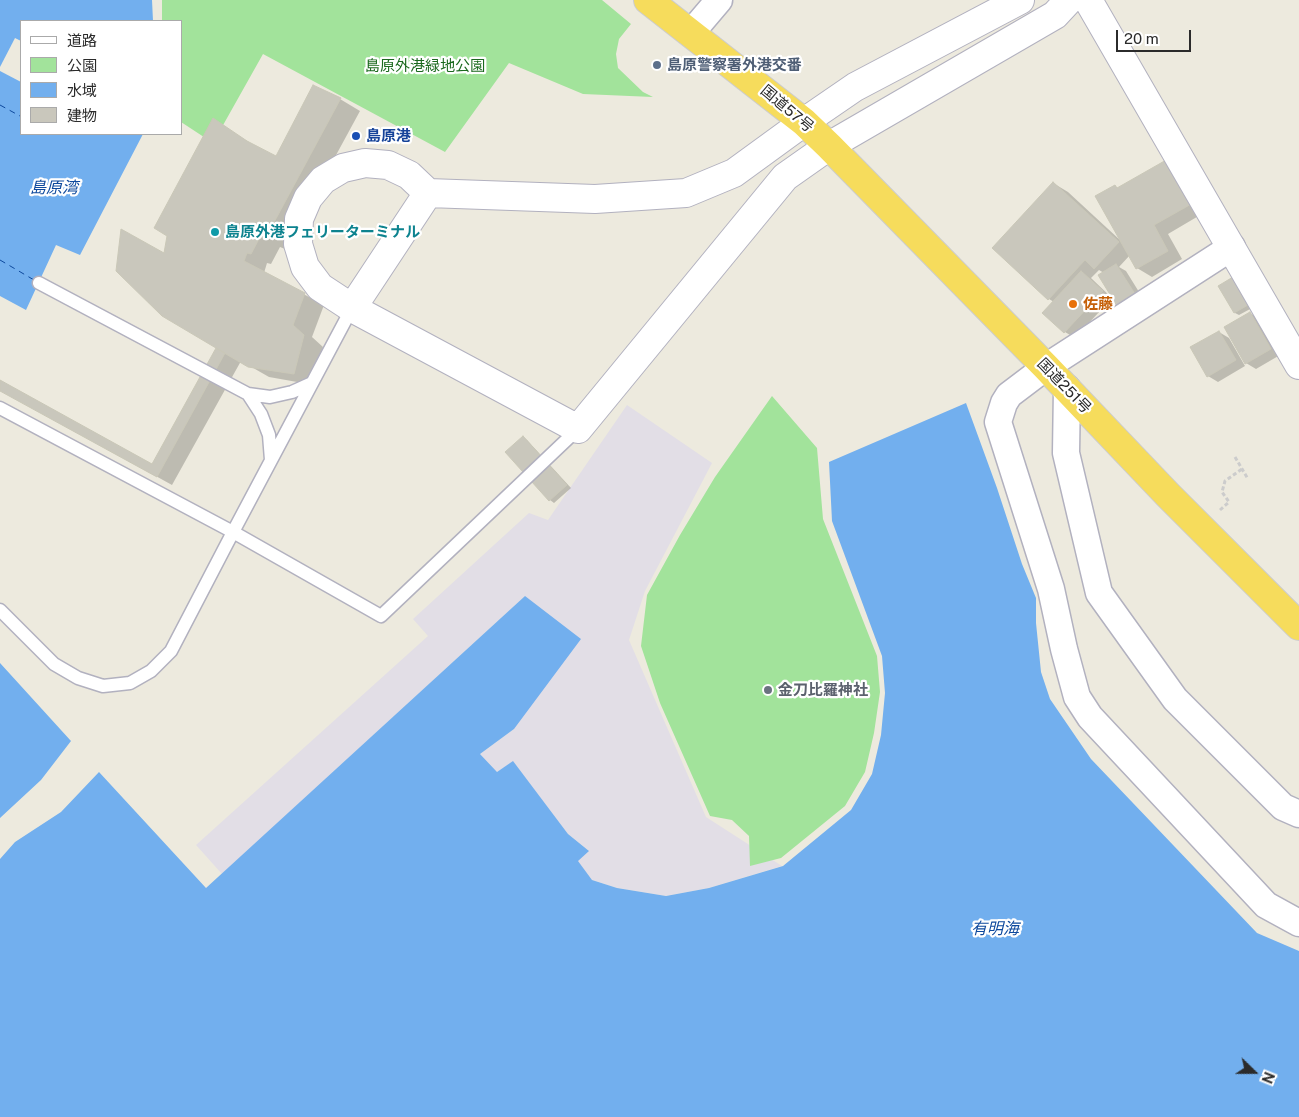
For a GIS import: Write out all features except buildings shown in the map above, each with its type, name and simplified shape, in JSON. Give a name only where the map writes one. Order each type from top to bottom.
[{"type":"highway","name":"国道57号","points":[[648,0],[804,122],[829,146]]},
{"type":"highway","name":"国道251号","points":[[829,146],[1299,626]]},
{"type":"street","points":[[691,33],[719,0]]},
{"type":"street","points":[[1020,0],[855,87],[734,174],[686,193],[595,199],[428,193],[409,175],[388,165],[365,163],[343,168],[323,180],[308,198],[299,219],[298,244],[305,267],[320,287],[352,308],[578,429],[785,177],[829,146],[1055,15],[1069,0]]},
{"type":"street","points":[[1088,0],[1299,365]]},
{"type":"street","points":[[352,308],[428,193]]},
{"type":"street","points":[[1232,247],[1046,367],[1009,395],[1002,408],[998,422],[1052,588],[1064,649],[1077,697],[1090,717],[1266,905],[1299,922]]},
{"type":"street","points":[[1067,388],[1066,453],[1099,593],[1175,699],[1282,807],[1299,814]]},
{"type":"lane","points":[[39,282],[248,394],[270,397],[292,392],[312,383]]},
{"type":"lane","points":[[0,610],[54,664],[78,678],[103,686],[130,683],[152,671],[171,651],[352,308]]},
{"type":"lane","points":[[248,394],[261,414],[269,435],[271,460]]},
{"type":"lane","points":[[0,408],[233,532],[381,616],[578,429]]},
{"type":"path","points":[[1235,457],[1248,479]]},
{"type":"path","points":[[1202,528],[1229,502],[1222,492],[1225,481],[1242,469]]},
{"type":"shaded area","points":[[627,405],[712,463],[645,591],[629,640],[706,817],[782,866],[709,888],[666,896],[617,888],[592,880],[577,861],[588,850],[568,834],[513,762],[497,772],[480,754],[514,729],[525,596],[222,874],[196,845],[428,636],[413,619],[529,513],[548,520]]},
{"type":"green space","name":"島原外港緑地公園","points":[[162,0],[602,0],[631,24],[619,39],[616,54],[618,68],[643,92],[653,97],[583,94],[509,63],[445,152],[263,54],[213,143],[182,123],[182,20],[162,20]]},
{"type":"green space","points":[[772,396],[817,448],[823,519],[877,656],[880,692],[874,733],[865,772],[845,806],[781,858],[750,866],[749,836],[732,820],[710,816],[660,703],[641,646],[647,595],[715,477]]},
{"type":"water","name":"島原湾","points":[[0,0],[152,0],[153,20],[20,20],[20,135],[142,135],[80,255],[56,245],[26,310],[0,296]]},
{"type":"water","name":"有明海","points":[[966,403],[1022,564],[1036,598],[1036,623],[1041,672],[1050,699],[1091,759],[1257,933],[1299,951],[1299,1117],[0,1117],[0,859],[15,842],[61,812],[99,772],[206,888],[525,596],[581,639],[514,729],[480,754],[497,772],[513,761],[568,834],[589,851],[578,861],[592,880],[617,888],[666,896],[709,888],[783,866],[851,810],[872,774],[881,735],[885,693],[882,656],[832,521],[829,462]]},
{"type":"water","points":[[0,663],[71,741],[41,780],[0,818]]},
{"type":"pier","points":[[15,38],[20,40],[20,81],[0,71],[0,67]]},
{"type":"ferry route","points":[[0,105],[20,116]]},
{"type":"ferry route","points":[[0,260],[34,280]]},
{"type":"place","name":"島原警察署外港交番","points":[[657,65]]},
{"type":"place","name":"島原港","points":[[356,136]]},
{"type":"place","name":"島原外港フェリーターミナル","points":[[215,232]]},
{"type":"place","name":"佐藤","points":[[1073,304]]},
{"type":"place","name":"金刀比羅神社","points":[[768,690]]}]
